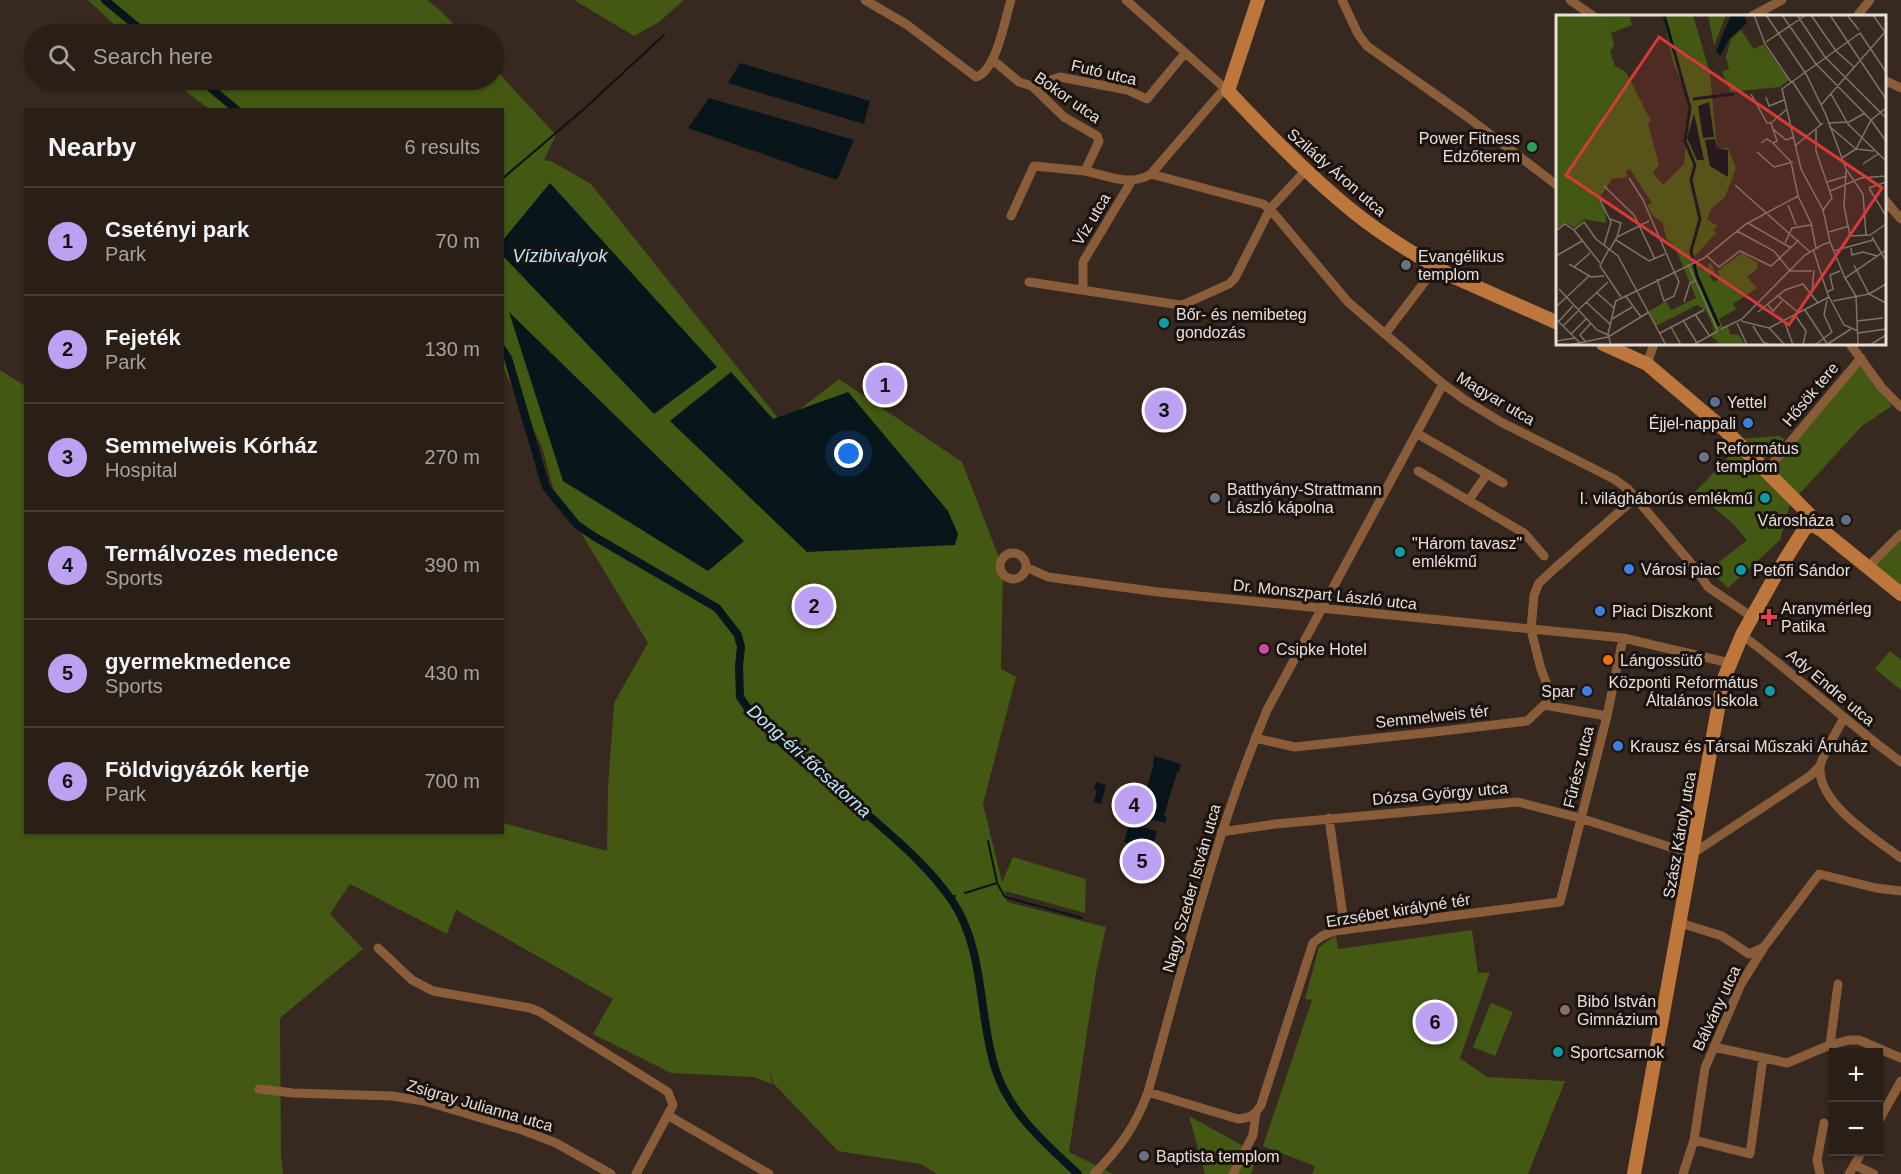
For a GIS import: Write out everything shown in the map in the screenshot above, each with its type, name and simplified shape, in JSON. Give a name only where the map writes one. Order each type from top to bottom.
[{"type":"main road","points":[[1227,89],[1258,0]]},
{"type":"main road","name":"Szilády Áron utca","points":[[1227,89],[1280,146],[1370,224],[1452,276],[1556,323]]},
{"type":"main road","points":[[1606,345],[1647,364],[1726,431],[1809,514],[1813,525],[1824,531],[1901,594]]},
{"type":"main road","name":"Szász Károly utca","points":[[1634,1174],[1719,699],[1730,663],[1742,635],[1801,534],[1805,528],[1813,525]]},
{"type":"street","points":[[865,0],[906,24],[973,76],[979,77],[993,60],[1011,0]]},
{"type":"street","name":"Szilády Áron utca","points":[[1126,0],[1227,89]]},
{"type":"street","points":[[1342,0],[1358,34],[1367,46],[1556,182]]},
{"type":"street","points":[[1570,0],[1592,15]]},
{"type":"street","points":[[1754,15],[1782,0]]},
{"type":"street","points":[[1858,15],[1870,0]]},
{"type":"street","name":"Futó utca","points":[[1032,86],[1060,77],[1127,90],[1147,99],[1185,53]]},
{"type":"street","name":"Bokor utca","points":[[993,60],[1019,82],[1032,86],[1064,117],[1099,138],[1099,145],[1085,171]]},
{"type":"street","points":[[1886,81],[1901,87]]},
{"type":"street","points":[[1011,216],[1034,166],[1085,171],[1131,182],[1151,174],[1227,89]]},
{"type":"street","points":[[1029,282],[1180,305],[1229,284],[1235,278],[1270,209],[1306,170]]},
{"type":"street","points":[[1151,174],[1258,202],[1270,209]]},
{"type":"street","name":"Víz utca","points":[[1083,290],[1083,262],[1131,182]]},
{"type":"street","points":[[1886,201],[1901,219]]},
{"type":"street","name":"Magyar utca","points":[[1270,209],[1348,302],[1443,384],[1501,422],[1628,489],[1695,568],[1708,587],[1752,617]]},
{"type":"street","points":[[1385,334],[1436,267]]},
{"type":"street","points":[[1647,364],[1654,345]]},
{"type":"street","points":[[1851,345],[1862,358]]},
{"type":"street","name":"Hősök tere","points":[[1766,471],[1862,358],[1882,388],[1901,407]]},
{"type":"street","name":"Nagy Szeder István utca","points":[[1094,1174],[1129,1133],[1138,1118],[1148,1092],[1221,832],[1267,710],[1443,384]]},
{"type":"street","points":[[1418,434],[1503,483]]},
{"type":"street","points":[[1418,471],[1524,533],[1544,556]]},
{"type":"street","points":[[1469,500],[1487,474]]},
{"type":"street","points":[[1607,716],[1552,705],[1552,698],[1541,669],[1531,630],[1534,595],[1539,584],[1554,569],[1635,498]]},
{"type":"street","points":[[1868,567],[1901,534]]},
{"type":"street","name":"Dr. Monszpart László utca","points":[[1026,567],[1048,577],[1088,583],[1322,609],[1623,638],[1730,663]]},
{"type":"street","name":"Ady Endre utca","points":[[1742,635],[1901,762]]},
{"type":"street","name":"Fűrész utca","points":[[1560,902],[1607,716],[1623,638]]},
{"type":"street","name":"Semmelweis tér","points":[[1255,738],[1295,747],[1443,731],[1527,721],[1544,705],[1552,705]]},
{"type":"street","points":[[1692,854],[1810,776],[1820,766],[1844,718]]},
{"type":"street","points":[[1820,766],[1821,779],[1832,801],[1847,817],[1901,858]]},
{"type":"street","name":"Dózsa György utca","points":[[1221,832],[1329,818],[1518,802],[1580,818],[1692,854]]},
{"type":"street","points":[[1329,818],[1345,930]]},
{"type":"street","name":"Bálvány utca","points":[[1683,1174],[1694,1140],[1705,1068],[1741,984],[1764,947],[1819,874],[1876,888],[1901,891]]},
{"type":"street","name":"Erzsébet királyné tér","points":[[1233,1174],[1253,1135],[1256,1112],[1261,1105],[1314,943],[1322,936],[1345,930],[1560,902]]},
{"type":"street","points":[[1680,923],[1722,936],[1749,954],[1764,947]]},
{"type":"street","points":[[378,948],[406,976],[424,988],[530,1008],[547,1016],[668,1092],[673,1104],[669,1116],[636,1174]]},
{"type":"street","points":[[1830,1045],[1838,984]]},
{"type":"street","points":[[1714,1047],[1787,1063],[1830,1045],[1859,1040],[1901,1058]]},
{"type":"street","points":[[1694,1140],[1750,1154],[1762,1058]]},
{"type":"street","points":[[1883,1115],[1898,1094],[1901,1081]]},
{"type":"street","name":"Zsigray Julianna utca","points":[[260,1089],[293,1093],[392,1096],[424,1101],[556,1143],[611,1174]]},
{"type":"street","points":[[1148,1092],[1238,1119],[1249,1118],[1256,1112]]},
{"type":"street","points":[[669,1116],[769,1174]]},
{"type":"street","points":[[1820,1174],[1816,1160],[1824,1124]]},
{"type":"street","points":[[1860,1156],[1851,1170],[1874,1174]]},
{"type":"green space","points":[[88,0],[427,0],[453,24],[113,24]]},
{"type":"green space","points":[[574,0],[684,0],[659,22],[634,36]]},
{"type":"green space","points":[[504,79],[556,135],[544,160],[551,161],[591,184],[782,423],[839,379],[962,462],[1003,568],[1001,669],[1016,677],[983,804],[1002,882],[1013,857],[1086,879],[1085,913],[1005,891],[1007,902],[1106,927],[1096,973],[1069,1152],[1113,1174],[937,1174],[921,1164],[838,1151],[773,1083],[769,1068],[772,1084],[754,1077],[671,1073],[593,1034],[613,999],[456,910],[447,934],[350,884],[330,914],[363,949],[280,1018],[283,1174],[0,1174],[0,370],[24,385],[24,834],[504,834],[504,823],[607,851],[608,788],[614,703],[648,643],[581,533],[583,524],[559,510],[542,447],[504,370],[504,108],[208,108],[184,90],[504,90]]},
{"type":"green space","points":[[1861,363],[1892,406],[1862,426],[1790,504],[1780,540],[1728,588],[1709,570],[1747,540],[1732,523],[1695,492],[1736,449],[1764,478]]},
{"type":"green space","points":[[1778,436],[1785,439],[1763,459],[1759,459],[1739,439]]},
{"type":"green space","points":[[1901,536],[1901,588],[1874,565]]},
{"type":"green space","points":[[1890,651],[1901,660],[1901,690],[1875,669]]},
{"type":"green space","points":[[1472,930],[1478,973],[1490,972],[1460,1058],[1487,1077],[1565,1081],[1528,1174],[1312,1174],[1315,1166],[1263,1146],[1312,1000],[1305,999],[1319,947],[1336,935],[1338,949]]},
{"type":"green space","points":[[1491,1003],[1513,1012],[1495,1056],[1473,1047]]},
{"type":"green space","points":[[1189,1116],[1258,1154],[1251,1174],[1205,1174]]},
{"type":"water","points":[[740,63],[870,101],[864,124],[728,83]]},
{"type":"water","points":[[709,98],[854,140],[837,180],[688,128]]},
{"type":"water","name":"Vízibivalyok","points":[[550,183],[717,367],[654,414],[504,257],[504,239]]},
{"type":"water","points":[[509,312],[744,541],[708,571],[563,481]]},
{"type":"water","points":[[731,372],[773,419],[848,392],[948,511],[958,534],[955,545],[807,552],[670,421]]},
{"type":"water","points":[[1154,756],[1181,764],[1164,816],[1167,817],[1165,823],[1138,816],[1154,764]]},
{"type":"water","points":[[1096,782],[1106,785],[1101,804],[1094,802]]},
{"type":"water","points":[[1129,824],[1157,831],[1152,850],[1124,842]]},
{"type":"waterway","name":"Dong-éri-főcsatorna","points":[[105,0],[134,24]]},
{"type":"waterway","points":[[504,177],[584,109],[664,35]]},
{"type":"waterway","name":"Dong-éri-főcsatorna","points":[[213,90],[235,108]]},
{"type":"waterway","name":"Dong-éri-főcsatorna","points":[[504,352],[508,358],[546,487],[577,525],[717,608],[738,635],[741,647],[740,697],[749,710],[791,752],[902,845],[934,878],[953,902],[971,941],[990,1047],[1001,1084],[1029,1126],[1078,1174]]},
{"type":"waterway","points":[[988,841],[997,882]]},
{"type":"waterway","points":[[965,893],[997,883],[1005,897],[1082,918]]},
{"type":"waterway","name":"Dong-éri-főcsatorna","points":[[950,898],[955,896]]},
{"type":"place","name":"Power Fitness Edzőterem","points":[[1532,147]]},
{"type":"place","name":"Evangélikus templom","points":[[1406,265]]},
{"type":"place","name":"Bőr- és nemibeteg gondozás","points":[[1164,323]]},
{"type":"place","name":"Csetényi park","points":[[885,385]]},
{"type":"place","name":"Yettel","points":[[1715,402]]},
{"type":"place","name":"Semmelweis Kórház","points":[[1164,410]]},
{"type":"place","name":"Éjjel-nappali","points":[[1748,423]]},
{"type":"place","name":"Református templom","points":[[1704,457]]},
{"type":"place","name":"Batthyány-Strattmann László kápolna","points":[[1215,498]]},
{"type":"place","name":"I. világháborús emlékmű","points":[[1765,498]]},
{"type":"place","name":"Városháza","points":[[1846,520]]},
{"type":"place","name":"\"Három tavasz\" emlékmű","points":[[1400,552]]},
{"type":"place","name":"Városi piac","points":[[1629,569]]},
{"type":"place","name":"Petőfi Sándor","points":[[1741,570]]},
{"type":"place","name":"Fejeték","points":[[814,606]]},
{"type":"place","name":"Piaci Diszkont","points":[[1600,611]]},
{"type":"place","name":"Aranymérleg Patika","points":[[1769,617]]},
{"type":"place","name":"Csipke Hotel","points":[[1264,649]]},
{"type":"place","name":"Lángossütő","points":[[1608,660]]},
{"type":"place","name":"Spar","points":[[1587,691]]},
{"type":"place","name":"Központi Református Általános Iskola","points":[[1770,691]]},
{"type":"place","name":"Krausz és Társai Műszaki Áruház","points":[[1618,746]]},
{"type":"place","name":"Termálvozes medence","points":[[1134,805]]},
{"type":"place","name":"gyermekmedence","points":[[1142,861]]},
{"type":"place","name":"Bibó István Gimnázium","points":[[1565,1010]]},
{"type":"place","name":"Földvigyázók kertje","points":[[1435,1022]]},
{"type":"place","name":"Sportcsarnok","points":[[1558,1052]]},
{"type":"place","name":"Baptista templom","points":[[1144,1156]]}]
